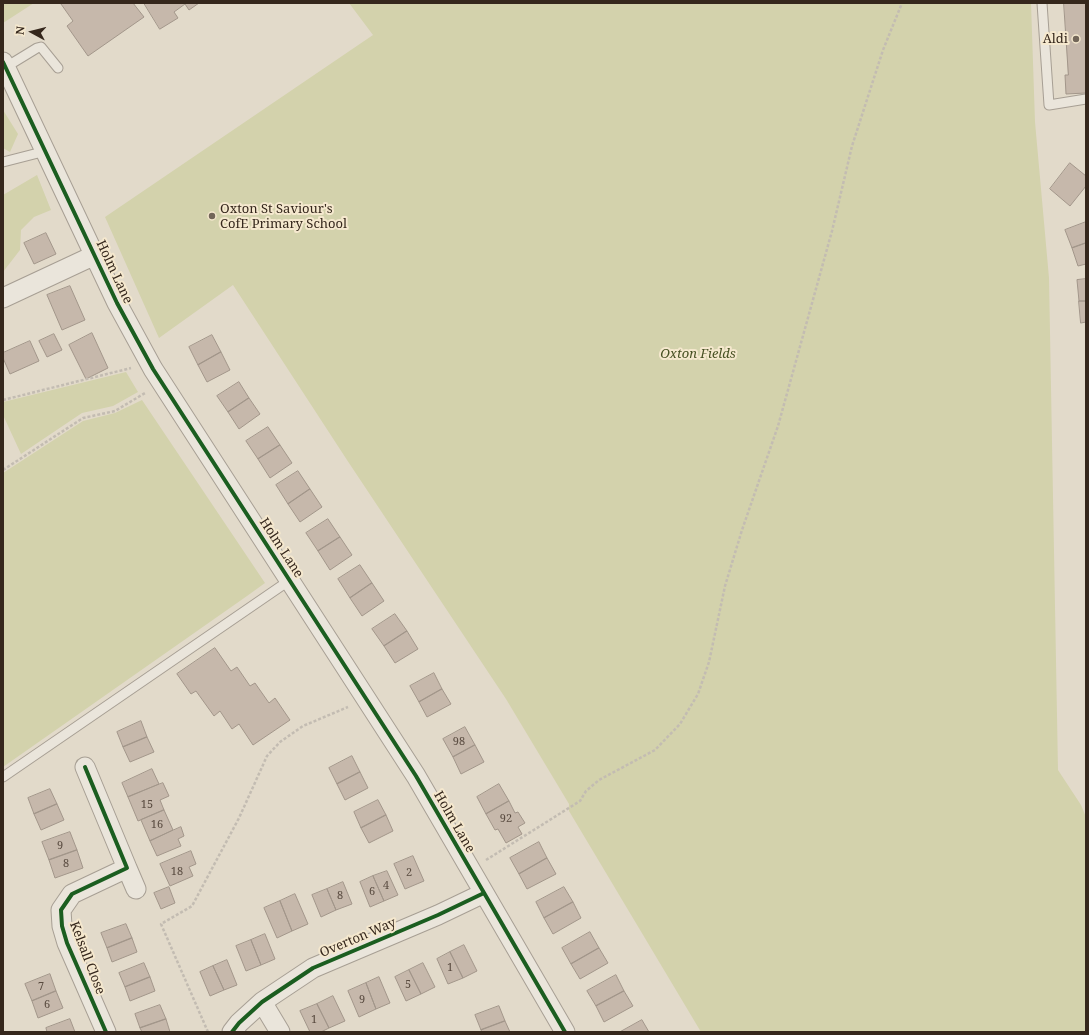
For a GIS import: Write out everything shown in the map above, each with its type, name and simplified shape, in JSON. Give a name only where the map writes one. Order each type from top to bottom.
[{"type":"street","name":"Holm Lane","points":[[4,64],[117,303],[150,363],[416,776],[565,1032]]},
{"type":"street","points":[[3,298],[95,255]]},
{"type":"street","points":[[85,767],[136,889]]},
{"type":"street","name":"Kelsall Close","points":[[106,1032],[67,943],[62,926],[61,910],[72,894],[126,868]]},
{"type":"street","name":"Overton Way","points":[[232,1032],[239,1023],[262,1002],[313,968],[484,893]]},
{"type":"street","points":[[262,1002],[280,1032]]},
{"type":"lane","points":[[1042,3],[1049,105],[1086,99]]},
{"type":"lane","points":[[4,64],[41,47],[58,68]]},
{"type":"lane","points":[[3,162],[46,152]]},
{"type":"lane","points":[[3,777],[290,580]]},
{"type":"path","points":[[470,869],[580,801],[586,790],[599,780],[655,750],[680,724],[698,694],[709,662],[725,586],[778,426],[832,231],[852,146],[883,50],[902,3]]},
{"type":"path","points":[[3,400],[150,363]]},
{"type":"path","points":[[3,470],[83,418],[115,411],[162,383]]},
{"type":"path","points":[[208,1032],[162,924],[192,906],[239,818],[267,756],[280,742],[303,726],[367,700]]},
{"type":"green space","points":[[3,3],[34,3],[3,23]]},
{"type":"green space","name":"Oxton Fields","points":[[349,3],[1031,3],[1035,122],[1049,278],[1058,770],[1081,805],[1086,817],[1086,1032],[701,1032],[569,811],[569,804],[506,699],[233,285],[159,338],[105,217],[373,35]]},
{"type":"green space","points":[[3,110],[18,134],[10,152],[3,148]]},
{"type":"green space","points":[[37,175],[51,210],[34,217],[21,230],[20,250],[3,272],[3,195]]},
{"type":"green space","points":[[126,372],[138,392],[113,406],[82,413],[21,454],[3,415],[3,402]]},
{"type":"green space","points":[[142,400],[265,583],[3,767],[3,473],[83,421],[115,413]]},
{"type":"building","points":[[133,3],[144,17],[88,56],[67,26],[73,21],[61,4]]},
{"type":"building","points":[[144,3],[199,3],[189,10],[185,4],[174,12],[178,18],[160,29]]},
{"type":"building","name":"Aldi","points":[[1064,3],[1086,3],[1086,93],[1066,94],[1065,75],[1068,75]]},
{"type":"building","points":[[1070,163],[1086,176],[1086,186],[1070,206],[1050,189]]},
{"type":"building","points":[[1086,222],[1086,243],[1072,248],[1065,230]]},
{"type":"building","points":[[46,233],[56,254],[34,264],[24,243]]},
{"type":"building","points":[[1086,243],[1086,264],[1078,266],[1072,248]]},
{"type":"building","points":[[1086,279],[1086,301],[1079,301],[1077,280]]},
{"type":"building","points":[[70,286],[85,320],[62,330],[47,295]]},
{"type":"building","points":[[1079,301],[1086,301],[1086,322],[1081,323]]},
{"type":"building","points":[[92,333],[108,368],[86,379],[69,345]]},
{"type":"building","points":[[54,334],[62,350],[47,357],[39,341]]},
{"type":"building","points":[[212,335],[221,352],[198,365],[189,347]]},
{"type":"building","points":[[30,341],[39,361],[10,374],[3,358],[3,353]]},
{"type":"building","points":[[221,352],[230,370],[207,382],[198,365]]},
{"type":"building","points":[[239,382],[249,398],[228,412],[217,396]]},
{"type":"building","points":[[249,398],[260,414],[239,429],[228,412]]},
{"type":"building","points":[[268,427],[280,445],[258,459],[246,441]]},
{"type":"building","points":[[280,445],[292,463],[270,478],[258,459]]},
{"type":"building","points":[[298,471],[310,489],[288,504],[276,485]]},
{"type":"building","points":[[310,489],[322,507],[300,522],[288,504]]},
{"type":"building","points":[[328,519],[340,537],[318,551],[306,533]]},
{"type":"building","points":[[340,537],[352,555],[330,570],[318,551]]},
{"type":"building","points":[[360,565],[372,583],[350,598],[338,579]]},
{"type":"building","points":[[372,583],[384,601],[362,616],[350,598]]},
{"type":"building","points":[[395,614],[407,631],[384,646],[372,629]]},
{"type":"building","points":[[407,631],[418,649],[395,663],[384,646]]},
{"type":"building","points":[[215,648],[231,671],[237,667],[250,686],[255,683],[269,703],[275,698],[290,720],[253,745],[239,724],[232,729],[220,711],[214,716],[196,691],[191,694],[177,674]]},
{"type":"building","points":[[434,673],[442,689],[419,702],[410,686]]},
{"type":"building","points":[[442,689],[451,704],[427,717],[419,702]]},
{"type":"building","points":[[141,721],[147,737],[123,747],[117,732]]},
{"type":"building","points":[[465,727],[475,745],[453,757],[443,739]]},
{"type":"building","points":[[147,737],[154,752],[130,762],[123,747]]},
{"type":"building","points":[[475,745],[484,762],[461,774],[453,757]]},
{"type":"building","points":[[352,756],[360,772],[337,784],[329,768]]},
{"type":"building","points":[[152,769],[159,784],[128,797],[122,783]]},
{"type":"building","points":[[360,772],[368,788],[345,800],[337,784]]},
{"type":"building","points":[[163,783],[169,796],[160,800],[164,810],[138,821],[128,797]]},
{"type":"building","points":[[499,784],[509,801],[486,814],[477,797]]},
{"type":"building","points":[[50,789],[57,804],[34,814],[28,798]]},
{"type":"building","points":[[378,800],[386,815],[361,828],[354,812]]},
{"type":"building","points":[[509,801],[515,813],[518,812],[525,823],[518,827],[522,834],[506,843],[498,829],[495,830],[486,814]]},
{"type":"building","points":[[57,804],[64,820],[41,830],[34,814]]},
{"type":"building","points":[[164,810],[173,830],[150,841],[141,820]]},
{"type":"building","points":[[386,815],[393,831],[369,843],[361,828]]},
{"type":"building","points":[[181,827],[184,836],[178,839],[181,846],[157,856],[150,841]]},
{"type":"building","points":[[70,832],[77,850],[49,860],[42,842]]},
{"type":"building","points":[[539,842],[547,858],[519,874],[510,858]]},
{"type":"building","points":[[77,850],[83,868],[55,878],[49,860]]},
{"type":"building","points":[[191,851],[196,864],[189,867],[193,876],[170,886],[160,864]]},
{"type":"building","points":[[413,856],[424,881],[405,889],[394,864]]},
{"type":"building","points":[[547,858],[556,874],[527,889],[519,874]]},
{"type":"building","points":[[387,871],[398,895],[384,901],[373,876]]},
{"type":"building","points":[[373,876],[384,901],[370,907],[360,882]]},
{"type":"building","points":[[343,882],[352,904],[336,910],[327,889]]},
{"type":"building","points":[[169,887],[175,903],[161,909],[154,893]]},
{"type":"building","points":[[564,887],[573,902],[544,918],[536,902]]},
{"type":"building","points":[[327,889],[336,910],[321,917],[312,895]]},
{"type":"building","points":[[295,894],[308,924],[292,931],[280,901]]},
{"type":"building","points":[[280,901],[292,931],[277,938],[264,908]]},
{"type":"building","points":[[573,902],[581,918],[553,934],[544,918]]},
{"type":"building","points":[[126,924],[132,938],[107,948],[101,933]]},
{"type":"building","points":[[590,932],[599,948],[571,964],[562,948]]},
{"type":"building","points":[[265,934],[275,959],[261,965],[251,940]]},
{"type":"building","points":[[132,938],[137,952],[112,962],[107,948]]},
{"type":"building","points":[[251,940],[261,965],[246,971],[236,946]]},
{"type":"building","points":[[464,945],[477,971],[463,978],[450,952]]},
{"type":"building","points":[[599,948],[608,963],[580,979],[571,964]]},
{"type":"building","points":[[450,952],[463,978],[448,984],[437,959]]},
{"type":"building","points":[[227,960],[237,985],[224,990],[213,966]]},
{"type":"building","points":[[144,963],[150,977],[125,987],[119,973]]},
{"type":"building","points":[[423,963],[435,987],[421,994],[409,970]]},
{"type":"building","points":[[213,966],[224,990],[210,996],[200,972]]},
{"type":"building","points":[[409,970],[421,994],[406,1001],[395,977]]},
{"type":"building","points":[[50,974],[56,991],[32,1001],[25,984]]},
{"type":"building","points":[[616,975],[624,991],[596,1006],[587,991]]},
{"type":"building","points":[[150,977],[155,991],[130,1001],[125,987]]},
{"type":"building","points":[[379,977],[390,1003],[376,1009],[366,983]]},
{"type":"building","points":[[366,983],[376,1009],[359,1017],[348,991]]},
{"type":"building","points":[[56,991],[63,1008],[38,1018],[32,1001]]},
{"type":"building","points":[[624,991],[633,1006],[604,1022],[596,1006]]},
{"type":"building","points":[[333,996],[345,1021],[329,1028],[317,1004]]},
{"type":"building","points":[[317,1004],[329,1028],[321,1032],[310,1032],[300,1011]]},
{"type":"building","points":[[160,1005],[166,1019],[140,1028],[135,1014]]},
{"type":"building","points":[[499,1006],[505,1021],[481,1030],[475,1015]]},
{"type":"building","points":[[70,1019],[75,1032],[47,1032],[46,1028]]},
{"type":"building","points":[[166,1019],[170,1032],[142,1032],[140,1028]]},
{"type":"building","points":[[642,1020],[649,1032],[620,1032]]},
{"type":"building","points":[[505,1021],[510,1032],[482,1032],[481,1030]]},
{"type":"cycle path","points":[[3,62],[117,303],[153,369],[416,776],[565,1032]]},
{"type":"cycle path","points":[[85,767],[127,868],[72,894],[61,910],[62,926],[67,943],[106,1032]]},
{"type":"cycle path","points":[[232,1032],[239,1023],[262,1002],[313,968],[438,915],[484,893]]},
{"type":"place","name":"Aldi","points":[[1076,39]]},
{"type":"place","name":"Oxton St Saviour's CofE Primary School","points":[[212,216]]}]
